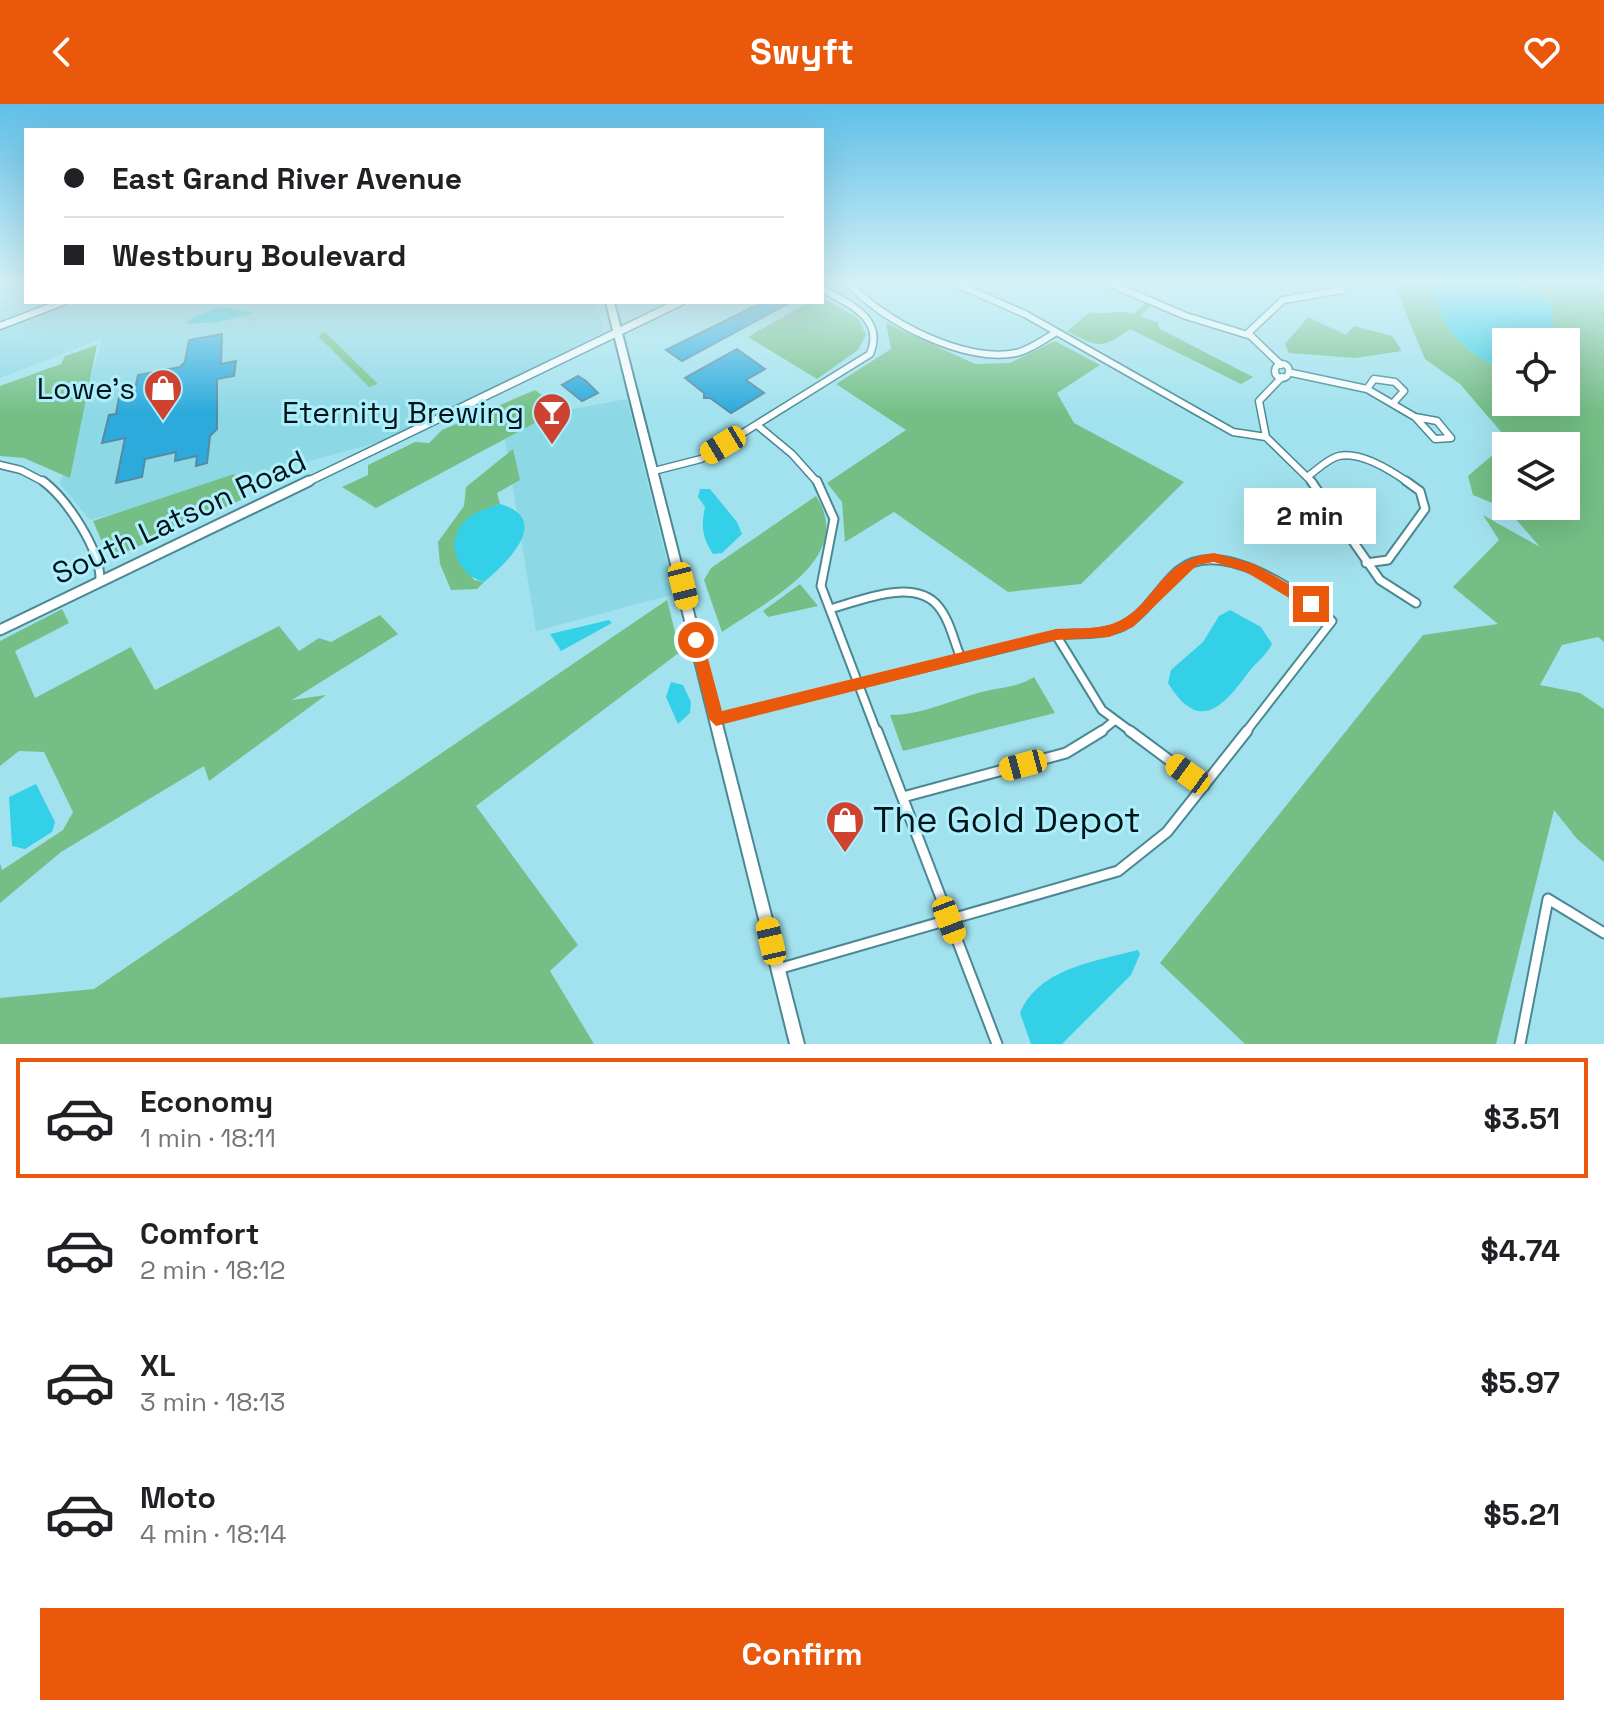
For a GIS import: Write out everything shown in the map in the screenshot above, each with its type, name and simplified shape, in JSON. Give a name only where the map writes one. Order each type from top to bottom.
[{"type":"main road","points":[[616,326],[797,1044]]},
{"type":"main road","name":"South Latson Road","points":[[0,630],[100,579],[348,464],[632,326]]},
{"type":"street","points":[[654,471],[701,459],[859,363],[876,344],[877,334],[872,326]]},
{"type":"street","points":[[911,326],[975,352],[1015,353],[1055,333]]},
{"type":"street","points":[[1044,326],[1110,360],[1154,391],[1217,424],[1233,432],[1266,437]]},
{"type":"street","points":[[1232,326],[1266,344],[1281,365],[1292,373],[1367,389],[1415,417],[1435,439],[1451,438],[1437,421],[1415,417]]},
{"type":"street","points":[[1248,333],[1256,326]]},
{"type":"street","points":[[1281,365],[1272,370],[1282,377]]},
{"type":"street","points":[[1292,373],[1282,377],[1259,401],[1266,437],[1319,489],[1380,580],[1416,603]]},
{"type":"street","points":[[1367,389],[1374,379],[1395,382],[1404,391],[1394,402]]},
{"type":"street","points":[[757,425],[793,453],[830,504],[833,531],[823,558],[821,586],[997,1044]]},
{"type":"street","points":[[1307,477],[1339,456],[1355,457],[1375,464],[1420,491],[1425,509],[1413,528],[1388,560],[1366,563]]},
{"type":"street","points":[[0,465],[37,476],[62,494],[100,568],[100,579]]},
{"type":"street","points":[[716,719],[1056,635],[1109,632],[1128,623],[1182,567],[1193,560],[1214,557],[1250,568],[1322,610],[1332,621],[1204,786],[1183,819],[1155,847],[1118,871],[778,969]]},
{"type":"street","points":[[830,609],[898,594],[920,594],[937,606],[961,658]]},
{"type":"street","points":[[1056,635],[1088,692],[1114,721],[1204,786]]},
{"type":"street","points":[[903,797],[1066,753],[1088,742],[1114,721]]},
{"type":"street","points":[[1520,1044],[1548,899],[1604,933]]},
{"type":"shaded area","points":[[0,326],[602,326],[603,332],[391,439],[90,520],[60,484],[102,339],[0,378]]},
{"type":"shaded area","points":[[1448,326],[1554,328],[1492,328],[1492,363],[1465,347]]},
{"type":"shaded area","points":[[627,399],[675,594],[536,631],[505,439],[551,413]]},
{"type":"shaded area","points":[[700,489],[710,489],[737,522],[742,534],[722,553],[713,554],[705,537],[705,507],[698,497]]},
{"type":"shaded area","points":[[500,504],[515,511],[523,520],[524,530],[513,553],[484,582],[475,579],[461,566],[455,539],[465,521]]},
{"type":"shaded area","points":[[1230,610],[1261,627],[1272,644],[1220,705],[1200,711],[1190,708],[1168,683],[1171,670],[1203,642],[1219,616]]},
{"type":"shaded area","points":[[609,620],[612,623],[561,651],[550,634]]},
{"type":"shaded area","points":[[671,682],[683,685],[691,702],[690,713],[678,724],[666,697]]},
{"type":"shaded area","points":[[36,784],[55,822],[52,832],[25,849],[12,846],[9,797]]},
{"type":"shaded area","points":[[1138,950],[1140,954],[1131,975],[1062,1044],[1031,1044],[1020,1013],[1041,986],[1070,969]]},
{"type":"green space","points":[[767,326],[862,326],[866,335],[858,350],[817,379],[748,337]]},
{"type":"green space","points":[[887,326],[975,364],[1010,363],[1055,341],[1100,365],[1057,393],[1074,423],[1184,482],[1081,584],[1008,592],[894,512],[845,542],[842,502],[827,483],[906,430],[836,384],[891,349]]},
{"type":"green space","points":[[1073,326],[1159,326],[1253,377],[1241,384],[1130,329],[1099,344],[1067,331]]},
{"type":"green space","points":[[1300,326],[1327,326],[1346,335],[1354,326],[1392,336],[1402,351],[1355,358],[1289,353],[1285,344]]},
{"type":"green space","points":[[1411,326],[1448,326],[1465,347],[1492,363],[1492,416],[1580,416],[1580,328],[1553,326],[1604,326],[1604,642],[1598,637],[1562,645],[1540,685],[1580,693],[1604,709],[1604,862],[1577,839],[1554,810],[1496,1044],[1245,1044],[1160,963],[1423,635],[1498,624],[1453,587],[1499,540],[1483,515],[1540,547],[1517,520],[1580,520],[1580,432],[1501,432],[1460,384],[1425,359]]},
{"type":"green space","points":[[325,332],[378,384],[369,387],[318,336]]},
{"type":"green space","points":[[97,345],[70,478],[24,458],[0,456],[0,386],[61,364],[65,356]]},
{"type":"green space","points":[[535,390],[561,409],[376,508],[342,487],[368,475],[368,465],[415,442],[429,443],[442,430]]},
{"type":"green space","points":[[513,449],[520,480],[497,493],[500,504],[470,519],[461,531],[455,549],[474,580],[484,582],[477,589],[451,590],[440,564],[438,542],[464,506],[466,487]]},
{"type":"green space","points":[[1492,456],[1492,503],[1473,495],[1468,476]]},
{"type":"green space","points":[[234,474],[243,499],[119,555],[106,551],[93,521]]},
{"type":"green space","points":[[816,496],[825,519],[825,540],[816,559],[781,592],[722,632],[704,580],[711,568]]},
{"type":"green space","points":[[800,584],[818,606],[768,617],[763,611]]},
{"type":"green space","points":[[667,600],[680,652],[476,806],[578,945],[550,971],[594,1044],[0,1044],[0,998],[94,989]]},
{"type":"green space","points":[[62,609],[69,623],[15,651],[35,698],[131,647],[155,690],[279,626],[299,651],[319,638],[331,642],[380,615],[398,634],[292,700],[326,695],[209,781],[204,766],[61,852],[0,903],[0,863],[2,870],[63,830],[73,812],[44,752],[19,751],[0,766],[0,641]]},
{"type":"green space","points":[[1034,677],[1055,713],[903,751],[890,715],[923,710],[1020,684]]},
{"type":"building","points":[[715,326],[747,326],[682,361],[666,350]]},
{"type":"building","name":"Lowe's","points":[[222,334],[221,364],[236,361],[234,376],[217,379],[217,429],[210,436],[207,463],[196,466],[197,456],[175,461],[176,452],[145,459],[142,477],[116,483],[125,438],[102,443],[109,415],[116,414],[119,397],[134,394],[138,375],[180,367],[185,362],[189,340]]},
{"type":"building","points":[[737,349],[765,369],[746,380],[764,393],[731,413],[710,398],[704,398],[704,393],[685,378]]},
{"type":"building","points":[[578,376],[598,393],[582,401],[562,385]]},
{"type":"place","name":"Lowe's","points":[[163,422]]},
{"type":"place","name":"Eternity Brewing","points":[[552,446]]},
{"type":"place","name":"The Gold Depot","points":[[845,854]]},
{"type":"route","points":[[696,640],[716,719],[1056,635],[1109,632],[1128,623],[1182,567],[1193,560],[1214,557],[1250,568],[1311,604]]}]
